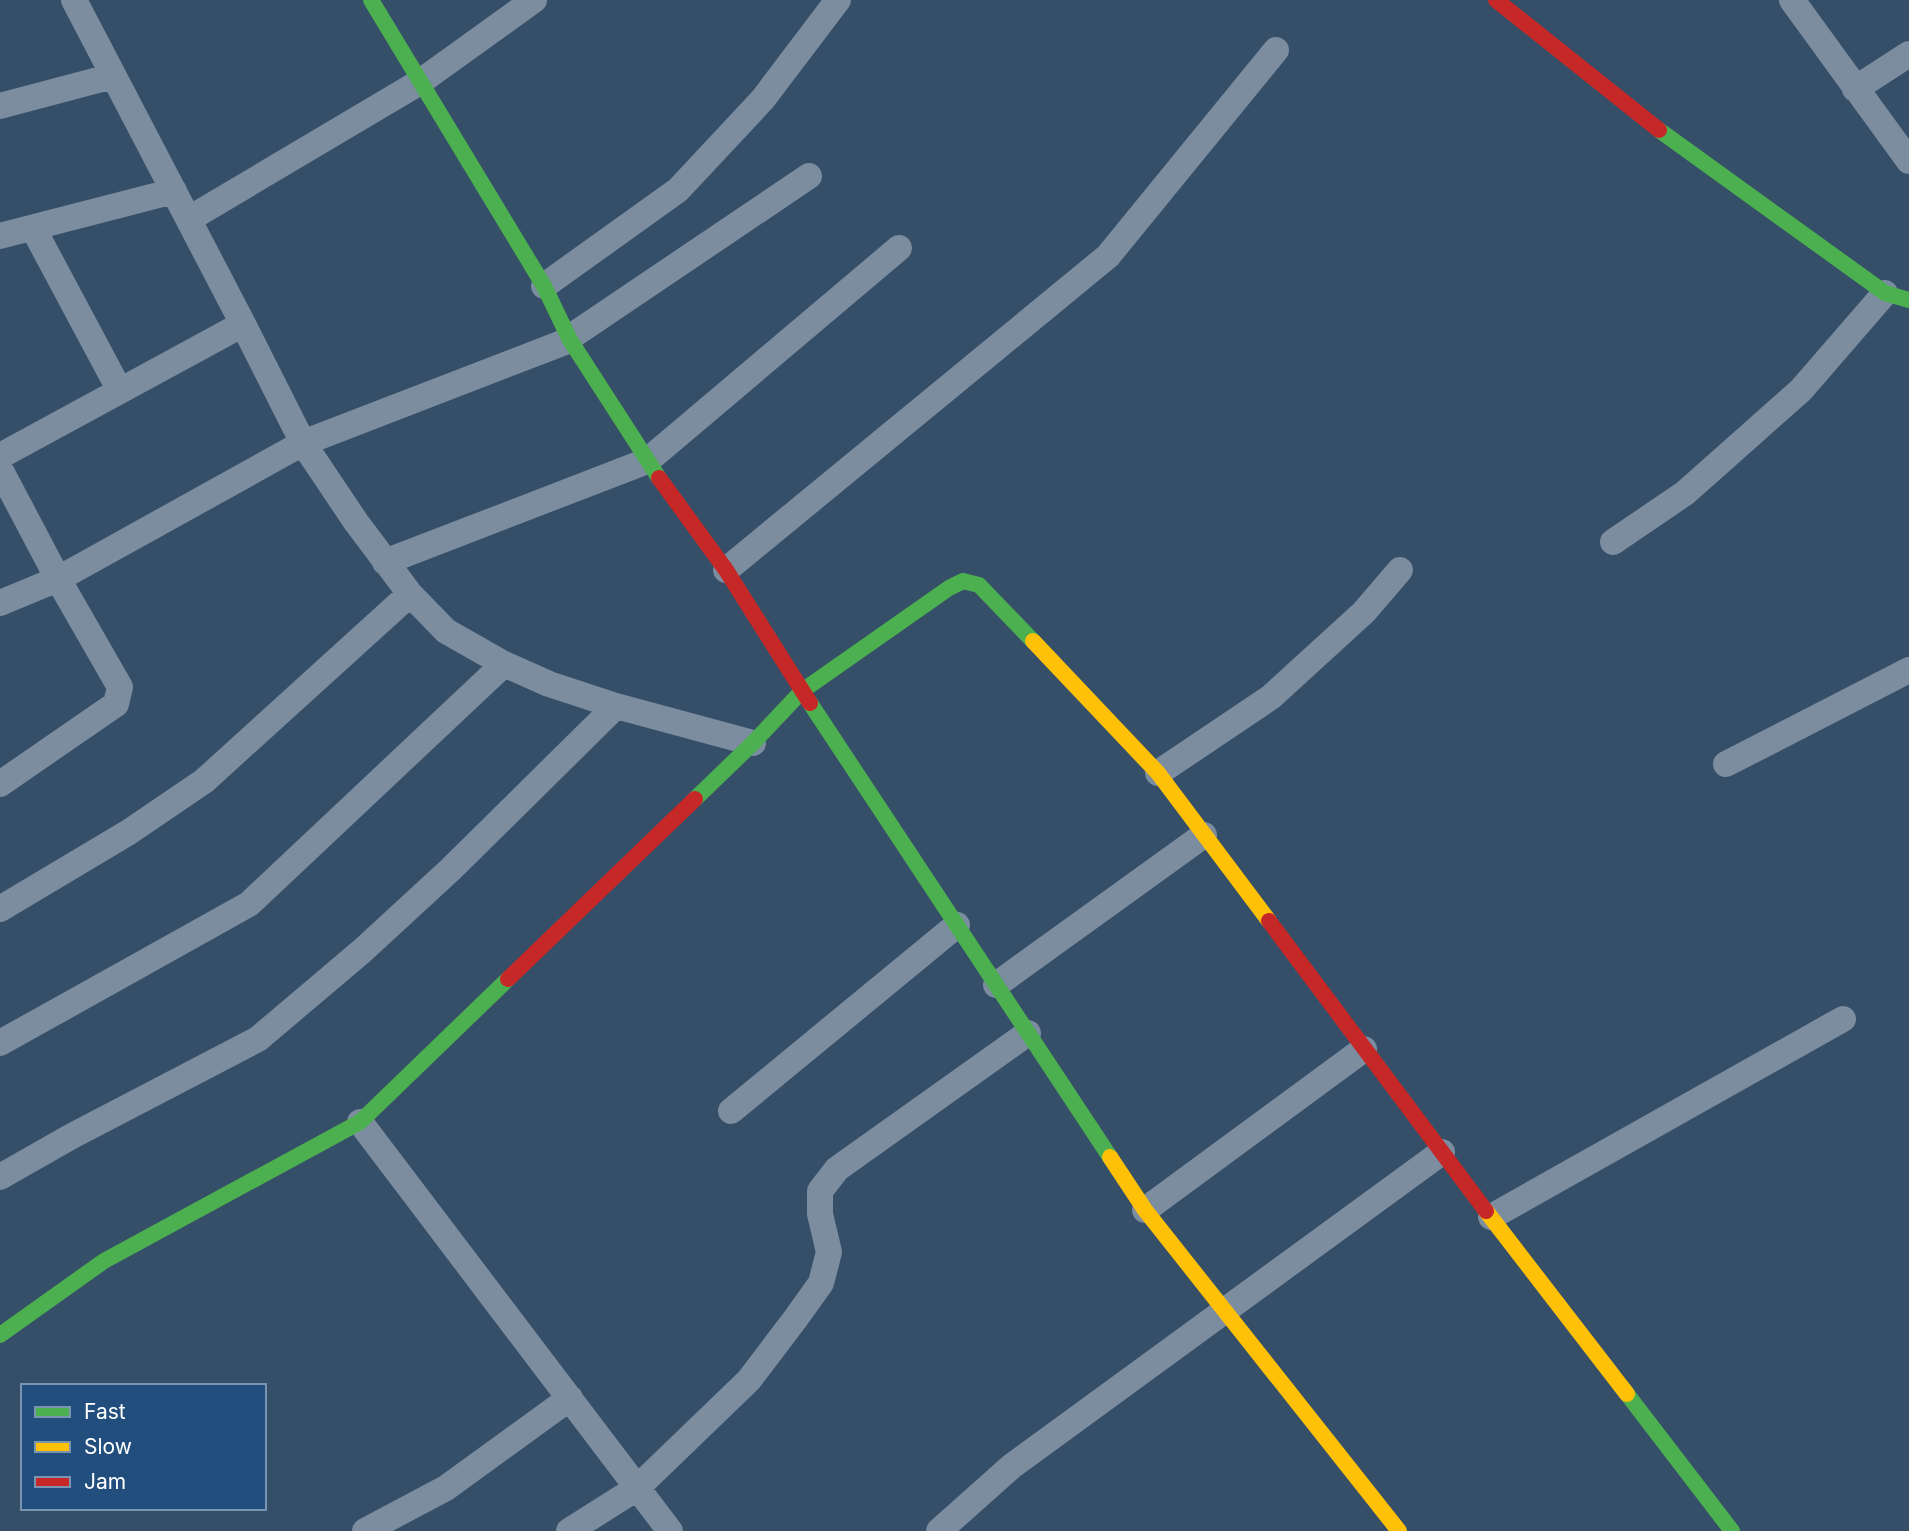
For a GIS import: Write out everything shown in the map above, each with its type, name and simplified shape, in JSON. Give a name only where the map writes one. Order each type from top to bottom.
[{"type":"street","points":[[74,0],[303,443],[356,522],[410,594],[446,631],[504,664],[549,684],[616,706],[753,743]]},
{"type":"street","points":[[372,0],[544,286],[569,339],[647,461],[726,570],[802,691],[1145,1210],[1399,1531]]},
{"type":"street","points":[[188,219],[420,82],[534,0]]},
{"type":"street","points":[[544,286],[678,190],[763,99],[838,0]]},
{"type":"street","points":[[1496,0],[1648,122],[1897,297],[1801,390],[1685,493],[1613,542]]},
{"type":"street","points":[[1792,0],[1909,161]]},
{"type":"street","points":[[726,570],[1108,256],[1276,50]]},
{"type":"street","points":[[1855,89],[1909,54]]},
{"type":"street","points":[[0,106],[113,76]]},
{"type":"street","points":[[0,604],[58,579],[303,443],[569,339],[809,176]]},
{"type":"street","points":[[0,236],[173,191]]},
{"type":"street","points":[[33,228],[120,391]]},
{"type":"street","points":[[385,562],[647,461],[899,248]]},
{"type":"street","points":[[0,456],[243,324]]},
{"type":"street","points":[[0,469],[58,579],[120,687],[117,704],[0,784]]},
{"type":"street","points":[[1158,773],[1271,697],[1364,612],[1400,570]]},
{"type":"street","points":[[0,1335],[104,1261],[360,1122],[753,743],[802,691],[949,588],[963,581],[979,585],[1158,773],[1491,1217],[1732,1531]]},
{"type":"street","points":[[0,909],[129,832],[204,781],[410,594]]},
{"type":"street","points":[[0,1043],[250,904],[504,664]]},
{"type":"street","points":[[1726,764],[1909,670]]},
{"type":"street","points":[[0,1177],[72,1136],[258,1039],[362,951],[451,869],[616,706]]},
{"type":"street","points":[[996,985],[1204,835]]},
{"type":"street","points":[[731,1111],[957,925]]},
{"type":"street","points":[[1491,1217],[1843,1019]]},
{"type":"street","points":[[569,1531],[637,1488],[749,1380],[821,1283],[829,1252],[820,1214],[820,1191],[838,1169],[1028,1032]]},
{"type":"street","points":[[1145,1210],[1364,1049]]},
{"type":"street","points":[[360,1122],[670,1531]]},
{"type":"street","points":[[939,1531],[1012,1466],[1442,1152]]},
{"type":"street","points":[[365,1531],[446,1488],[570,1398]]},
{"type":"traffic: fast","points":[[371,0],[544,286],[570,340],[659,478]]},
{"type":"traffic: fast","points":[[1659,130],[1885,293],[1909,300]]},
{"type":"traffic: fast","points":[[695,799],[802,691],[949,588],[963,581],[979,585],[1033,641]]},
{"type":"traffic: fast","points":[[810,703],[1110,1157]]},
{"type":"traffic: fast","points":[[0,1335],[104,1261],[360,1122],[508,979]]},
{"type":"traffic: fast","points":[[1627,1394],[1732,1531]]},
{"type":"traffic: slow","points":[[1033,641],[1158,773],[1269,921]]},
{"type":"traffic: slow","points":[[1110,1157],[1145,1210],[1399,1531]]},
{"type":"traffic: slow","points":[[1486,1211],[1627,1394]]},
{"type":"traffic: jam","points":[[1496,0],[1659,130]]},
{"type":"traffic: jam","points":[[659,478],[726,570],[810,703]]},
{"type":"traffic: jam","points":[[508,979],[695,799]]},
{"type":"traffic: jam","points":[[1269,921],[1486,1211]]}]
